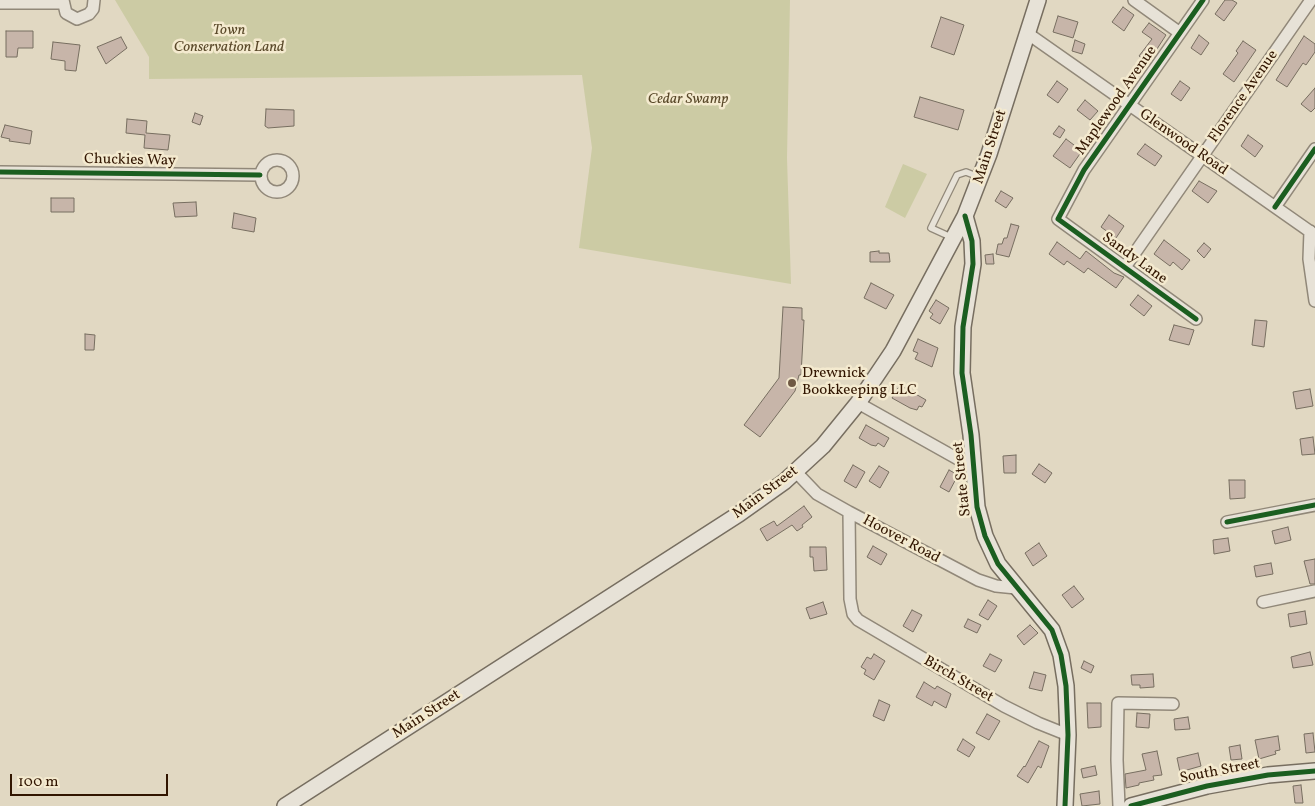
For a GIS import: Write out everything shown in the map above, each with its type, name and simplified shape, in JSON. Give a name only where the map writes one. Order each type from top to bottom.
[{"type":"main road","name":"Main Street","points":[[284,806],[739,514],[796,472],[823,446],[858,403],[893,352],[954,239],[982,178],[1038,0]]},
{"type":"main road","name":"State Street","points":[[965,216],[972,241],[973,264],[963,327],[961,360],[977,507],[985,536],[998,564],[1016,588],[1044,619],[1057,641],[1066,686],[1068,735],[1065,806]]},
{"type":"main road","name":"South Street","points":[[1130,806],[1155,803],[1189,789],[1250,778],[1315,771]]},
{"type":"street","points":[[0,3],[63,2],[68,15],[81,19],[92,12],[94,0]]},
{"type":"street","points":[[1134,0],[1180,33]]},
{"type":"street","name":"Maplewood Avenue","points":[[1058,219],[1080,175],[1131,106],[1204,0]]},
{"type":"street","name":"Florence Avenue","points":[[1125,267],[1311,0]]},
{"type":"street","name":"Glenwood Road","points":[[1027,33],[1312,233]]},
{"type":"street","points":[[1276,207],[1315,149]]},
{"type":"street","name":"Chuckies Way","points":[[0,172],[260,175]]},
{"type":"street","name":"Sandy Lane","points":[[1058,219],[1196,319]]},
{"type":"street","points":[[1312,233],[1309,259],[1315,301]]},
{"type":"street","points":[[858,403],[974,468]]},
{"type":"street","name":"Hoover Road","points":[[796,472],[817,494],[849,512],[978,580],[996,586],[1016,588]]},
{"type":"street","points":[[1227,522],[1315,505]]},
{"type":"street","name":"Birch Street","points":[[849,512],[850,599],[853,614],[864,625],[1004,706],[1068,735]]},
{"type":"street","points":[[1263,602],[1315,592]]},
{"type":"street","points":[[1119,806],[1117,760],[1118,703],[1173,704]]},
{"type":"lane","points":[[954,239],[931,228],[957,175],[966,172],[982,178]]},
{"type":"green space","name":"Cedar Swamp","points":[[115,0],[790,0],[787,158],[791,284],[579,248],[592,148],[582,75],[149,79],[149,57]]},
{"type":"green space","points":[[903,164],[927,174],[905,218],[885,207]]},
{"type":"building","points":[[1225,0],[1232,0],[1237,3],[1224,21],[1215,14]]},
{"type":"building","points":[[1123,7],[1134,15],[1124,31],[1112,22]]},
{"type":"building","points":[[1058,16],[1078,22],[1073,38],[1053,32]]},
{"type":"building","points":[[941,17],[964,25],[954,55],[931,47]]},
{"type":"building","points":[[1149,23],[1166,35],[1148,63],[1139,56],[1152,39],[1142,32]]},
{"type":"building","points":[[6,31],[33,31],[33,48],[18,48],[17,57],[6,57]]},
{"type":"building","points":[[1199,35],[1209,43],[1201,55],[1191,48]]},
{"type":"building","points":[[1304,36],[1315,44],[1315,52],[1306,65],[1303,63],[1287,87],[1276,80]]},
{"type":"building","points":[[121,37],[127,48],[106,64],[97,47]]},
{"type":"building","points":[[1075,40],[1085,44],[1082,54],[1072,51]]},
{"type":"building","points":[[1243,41],[1256,50],[1234,82],[1223,74],[1238,53],[1236,51]]},
{"type":"building","points":[[53,42],[80,45],[76,71],[65,70],[65,61],[51,59]]},
{"type":"building","points":[[1057,81],[1068,89],[1058,103],[1047,95]]},
{"type":"building","points":[[1180,81],[1190,88],[1181,101],[1171,94]]},
{"type":"building","points":[[1315,88],[1315,108],[1311,112],[1301,104]]},
{"type":"building","points":[[920,97],[964,110],[958,130],[914,117]]},
{"type":"building","points":[[1085,100],[1098,111],[1090,120],[1077,110]]},
{"type":"building","points":[[266,109],[294,110],[294,126],[268,128],[265,126]]},
{"type":"building","points":[[195,113],[203,116],[200,125],[192,122]]},
{"type":"building","points":[[127,119],[147,121],[146,133],[170,135],[168,150],[144,148],[145,135],[126,133]]},
{"type":"building","points":[[5,125],[32,131],[30,144],[9,141],[10,139],[1,137]]},
{"type":"building","points":[[1059,126],[1065,130],[1060,138],[1053,134]]},
{"type":"building","points":[[1248,135],[1263,146],[1255,157],[1241,146]]},
{"type":"building","points":[[1066,139],[1082,151],[1070,168],[1053,156]]},
{"type":"building","points":[[1145,144],[1162,156],[1155,166],[1137,154]]},
{"type":"building","points":[[1199,181],[1217,191],[1208,203],[1192,191]]},
{"type":"building","points":[[1001,191],[1013,198],[1006,208],[995,201]]},
{"type":"building","points":[[51,198],[74,198],[74,212],[51,212]]},
{"type":"building","points":[[196,202],[197,216],[175,217],[173,203]]},
{"type":"building","points":[[234,213],[256,218],[254,232],[232,228]]},
{"type":"building","points":[[1109,215],[1124,226],[1116,238],[1101,227]]},
{"type":"building","points":[[1011,224],[1019,226],[1009,257],[996,254],[998,244],[1002,244],[1004,238],[1007,238]]},
{"type":"building","points":[[1164,240],[1190,260],[1182,270],[1173,262],[1170,266],[1154,254]]},
{"type":"building","points":[[1057,242],[1080,259],[1086,251],[1114,273],[1124,277],[1116,288],[1088,268],[1084,273],[1067,261],[1064,265],[1049,254]]},
{"type":"building","points":[[1204,243],[1211,249],[1204,258],[1197,251]]},
{"type":"building","points":[[879,251],[879,253],[889,253],[890,262],[870,262],[870,252]]},
{"type":"building","points":[[993,254],[994,264],[986,264],[985,255]]},
{"type":"building","points":[[871,283],[894,295],[886,309],[864,298]]},
{"type":"building","points":[[1138,295],[1152,306],[1144,316],[1130,305]]},
{"type":"building","points":[[936,300],[949,308],[940,324],[930,318],[933,314],[929,311]]},
{"type":"building","points":[[783,307],[802,308],[802,320],[804,320],[801,375],[799,375],[795,391],[760,437],[744,425],[779,378]]},
{"type":"building","points":[[1255,320],[1267,321],[1264,347],[1252,345]]},
{"type":"building","points":[[1174,325],[1194,330],[1189,345],[1169,340]]},
{"type":"building","points":[[85,334],[95,335],[94,350],[85,350]]},
{"type":"building","points":[[918,339],[938,348],[932,367],[915,359],[918,353],[913,351]]},
{"type":"building","points":[[900,385],[926,400],[922,407],[919,406],[917,410],[910,408],[892,398]]},
{"type":"building","points":[[1310,389],[1313,406],[1296,409],[1293,392]]},
{"type":"building","points":[[866,425],[889,438],[884,447],[878,443],[876,446],[871,445],[859,438]]},
{"type":"building","points":[[1313,437],[1315,454],[1302,455],[1300,439]]},
{"type":"building","points":[[1016,455],[1016,473],[1004,473],[1003,456]]},
{"type":"building","points":[[1039,464],[1052,473],[1045,483],[1032,474]]},
{"type":"building","points":[[853,465],[865,472],[856,488],[844,481]]},
{"type":"building","points":[[879,466],[889,472],[880,488],[869,481]]},
{"type":"building","points":[[949,470],[958,475],[949,492],[940,487]]},
{"type":"building","points":[[1229,480],[1245,480],[1245,498],[1230,499]]},
{"type":"building","points":[[804,506],[812,517],[802,525],[803,527],[797,531],[792,525],[767,541],[760,529],[774,521],[777,526]]},
{"type":"building","points":[[1288,527],[1291,540],[1275,544],[1272,531]]},
{"type":"building","points":[[1228,538],[1230,551],[1214,554],[1213,540]]},
{"type":"building","points":[[1039,543],[1047,556],[1033,566],[1025,553]]},
{"type":"building","points":[[873,546],[887,554],[881,565],[867,557]]},
{"type":"building","points":[[810,547],[826,547],[827,570],[814,571],[813,557],[810,557]]},
{"type":"building","points":[[1315,559],[1315,584],[1310,584],[1304,561]]},
{"type":"building","points":[[1271,563],[1273,574],[1256,577],[1254,566]]},
{"type":"building","points":[[1074,586],[1084,599],[1072,608],[1062,595]]},
{"type":"building","points":[[988,600],[997,606],[988,620],[979,615]]},
{"type":"building","points":[[823,602],[827,614],[810,619],[806,608]]},
{"type":"building","points":[[912,610],[922,615],[913,632],[903,626]]},
{"type":"building","points":[[1305,611],[1307,624],[1290,627],[1288,614]]},
{"type":"building","points":[[968,619],[981,625],[977,633],[964,627]]},
{"type":"building","points":[[1030,625],[1038,633],[1024,645],[1017,636]]},
{"type":"building","points":[[1310,652],[1313,665],[1293,668],[1291,657]]},
{"type":"building","points":[[874,654],[885,661],[874,680],[864,674],[866,670],[861,667],[867,657],[871,659]]},
{"type":"building","points":[[990,654],[1002,660],[995,672],[983,666]]},
{"type":"building","points":[[1084,661],[1094,666],[1091,673],[1081,668]]},
{"type":"building","points":[[1034,672],[1046,675],[1042,691],[1029,688]]},
{"type":"building","points":[[1153,674],[1154,687],[1140,688],[1140,685],[1132,685],[1131,675]]},
{"type":"building","points":[[924,682],[935,689],[937,686],[951,694],[946,708],[934,701],[932,706],[916,697]]},
{"type":"building","points":[[879,700],[890,705],[884,721],[873,716]]},
{"type":"building","points":[[1087,703],[1101,703],[1101,727],[1088,728]]},
{"type":"building","points":[[1137,713],[1150,714],[1149,728],[1136,727]]},
{"type":"building","points":[[987,714],[1000,721],[989,740],[976,733]]},
{"type":"building","points":[[1188,717],[1190,729],[1175,730],[1174,719]]},
{"type":"building","points":[[1313,733],[1315,752],[1306,753],[1304,734]]},
{"type":"building","points":[[1278,736],[1280,750],[1275,751],[1276,754],[1259,759],[1255,740]]},
{"type":"building","points":[[963,739],[975,747],[969,757],[957,750]]},
{"type":"building","points":[[1039,741],[1049,746],[1041,768],[1038,766],[1028,783],[1017,776],[1025,767]]},
{"type":"building","points":[[1240,745],[1242,759],[1231,760],[1229,747]]},
{"type":"building","points":[[1157,751],[1162,775],[1153,776],[1154,780],[1126,788],[1125,774],[1146,770],[1142,754]]},
{"type":"building","points":[[1198,753],[1201,766],[1180,772],[1177,758]]},
{"type":"building","points":[[1095,766],[1097,775],[1083,778],[1081,769]]},
{"type":"building","points":[[1301,785],[1303,803],[1295,803],[1293,786]]},
{"type":"building","points":[[1099,791],[1100,804],[1082,806],[1080,794]]},
{"type":"cycle path","points":[[1196,319],[1058,219],[1084,170],[1203,0]]},
{"type":"cycle path","points":[[1275,207],[1315,149]]},
{"type":"cycle path","points":[[0,172],[260,175]]},
{"type":"cycle path","points":[[965,216],[972,241],[973,264],[963,327],[962,373],[971,435],[977,507],[985,536],[998,564],[1052,630],[1061,655],[1066,686],[1068,735],[1065,806]]},
{"type":"cycle path","points":[[1227,522],[1315,505]]},
{"type":"cycle path","points":[[1131,806],[1207,786],[1268,775],[1315,771]]},
{"type":"place","name":"Drewnick Bookkeeping LLC","points":[[792,383]]},
{"type":"park label","name":"Town Conservation Land","points":[[229,40]]}]
